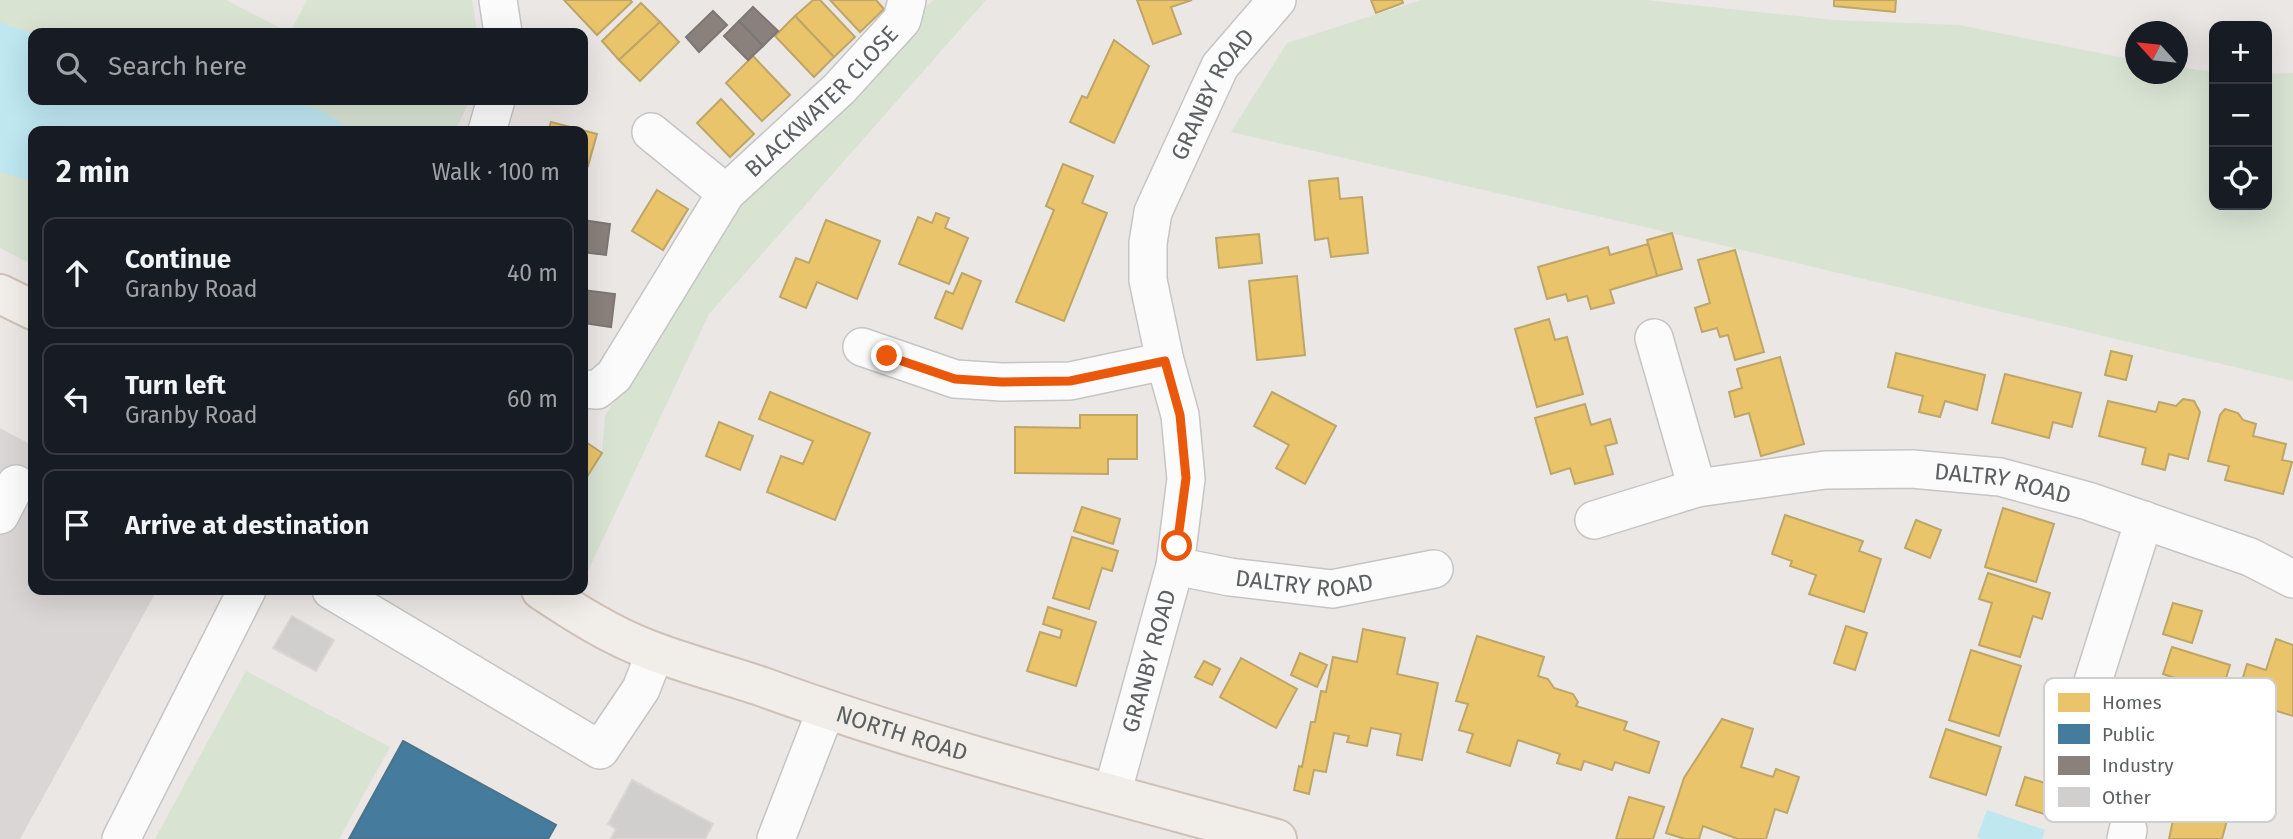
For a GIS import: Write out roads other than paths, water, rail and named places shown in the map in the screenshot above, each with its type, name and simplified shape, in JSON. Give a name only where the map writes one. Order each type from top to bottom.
[{"type":"main road","points":[[0,294],[28,308]]},
{"type":"main road","name":"NORTH ROAD","points":[[549,595],[581,616],[656,653],[730,675],[827,710],[1112,794],[1277,839]]},
{"type":"street","points":[[498,0],[502,28]]},
{"type":"street","name":"BLACKWATER CLOSE","points":[[588,389],[597,390],[614,376],[726,193],[839,89],[902,20],[906,0]]},
{"type":"street","name":"GRANBY ROAD","points":[[1112,794],[1175,566],[1186,478],[1180,415],[1148,281],[1147,243],[1153,212],[1220,66],[1277,0]]},
{"type":"street","points":[[488,126],[495,105]]},
{"type":"street","name":"BLACKWATER CLOSE","points":[[651,132],[726,193]]},
{"type":"street","points":[[1654,338],[1697,488]]},
{"type":"street","points":[[862,347],[955,379],[1002,382],[1070,381],[1165,361]]},
{"type":"street","name":"DALTRY ROAD","points":[[1594,520],[1697,488],[1825,470],[1912,469],[2000,477],[2088,500],[2250,557],[2293,579]]},
{"type":"street","points":[[2093,678],[2144,520]]},
{"type":"street","name":"DALTRY ROAD","points":[[1175,566],[1230,577],[1332,589],[1434,569]]},
{"type":"street","points":[[121,839],[244,595]]},
{"type":"street","points":[[339,595],[600,750],[641,689],[656,653]]},
{"type":"street","points":[[776,839],[827,710]]},
{"type":"water","points":[[0,22],[28,32],[28,105],[304,105],[321,110],[345,126],[28,126],[28,180],[0,172]]},
{"type":"water","points":[[1987,810],[2045,830],[2042,839],[1977,837]]}]
